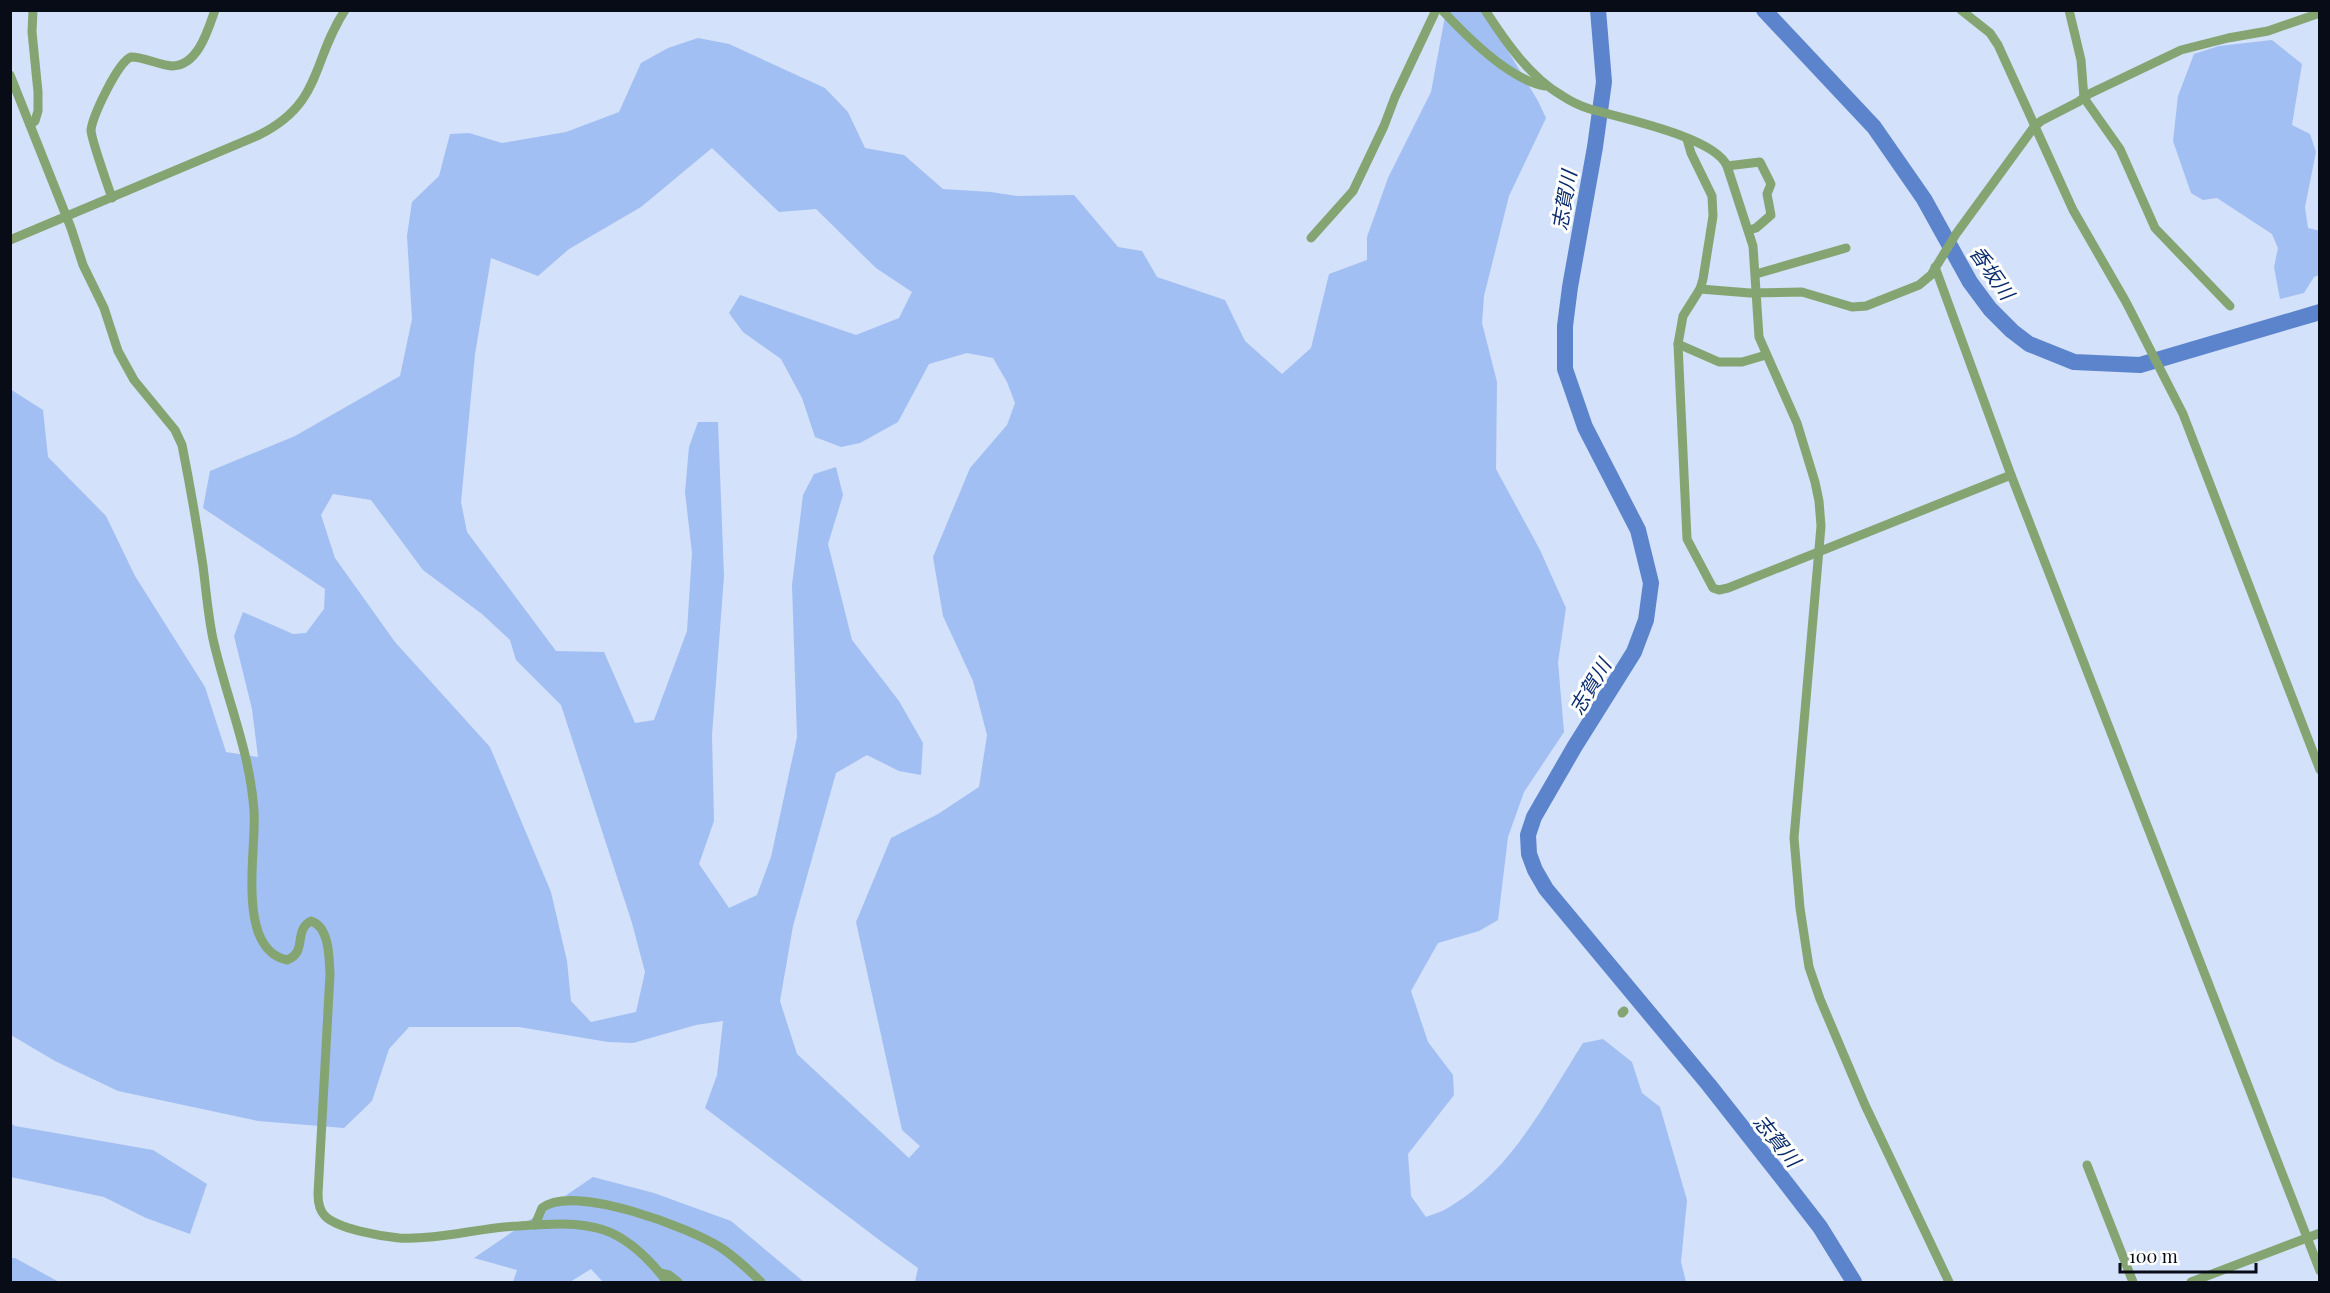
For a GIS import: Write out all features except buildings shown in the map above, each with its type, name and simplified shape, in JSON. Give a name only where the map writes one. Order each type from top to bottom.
[{"type":"street","points":[[30,125],[35,121],[38,111],[32,32],[33,10]]},
{"type":"street","points":[[112,198],[91,131],[119,66],[131,57],[171,66],[187,63],[193,58],[215,10]]},
{"type":"street","points":[[10,240],[260,135],[286,119],[308,93],[331,36],[345,10]]},
{"type":"street","points":[[1311,238],[1353,190],[1436,10]]},
{"type":"street","points":[[1442,10],[1472,42],[1509,69],[1542,86],[1549,87]]},
{"type":"street","points":[[1485,10],[1512,48],[1549,87],[1571,101],[1588,109],[1618,116],[1687,139],[1715,151],[1724,160],[1753,246],[1758,332],[1797,423],[1821,510],[1794,838],[1800,908],[1809,967],[1827,1017],[1865,1105],[1949,1282]]},
{"type":"street","points":[[1961,10],[1990,33],[1998,45],[2073,210],[2146,339],[2183,414],[2319,770]]},
{"type":"street","points":[[2069,10],[2081,60],[2084,98],[2120,149],[2155,228],[2230,306]]},
{"type":"street","points":[[1700,289],[1750,293],[1756,291],[1802,292],[1852,307],[1866,306],[1919,285],[1928,278],[1956,234],[2034,127],[2084,98],[2181,50],[2268,31],[2319,13]]},
{"type":"street","points":[[10,75],[67,217],[83,265],[104,308],[110,330],[128,370],[140,389],[175,430],[182,445],[213,638],[252,787],[255,848],[252,892],[258,933],[272,954],[286,960],[293,958],[298,952],[303,929],[311,921],[320,927],[326,942],[330,975],[318,1194],[320,1210],[332,1220],[349,1227],[399,1238],[535,1225],[565,1224],[603,1229],[630,1244],[667,1282]]},
{"type":"street","points":[[1687,139],[1691,153],[1712,196],[1714,206],[1712,232],[1700,289],[1683,316],[1678,344],[1687,539],[1713,588],[1719,590],[1728,588],[2011,475]]},
{"type":"street","points":[[1726,166],[1760,162],[1771,184],[1767,194],[1771,215],[1756,228],[1749,230]]},
{"type":"street","points":[[1756,274],[1846,248]]},
{"type":"street","points":[[1936,264],[2011,475],[2319,1271]]},
{"type":"street","points":[[1678,344],[1719,362],[1742,362],[1766,355]]},
{"type":"street","points":[[2087,1165],[2133,1282]]},
{"type":"street","points":[[535,1225],[542,1208],[559,1200],[574,1199],[639,1213],[694,1234],[722,1248],[761,1282]]},
{"type":"street","points":[[2191,1282],[2319,1233]]},
{"type":"street","points":[[660,1274],[669,1275],[678,1282]]},
{"type":"shaded area","points":[[1446,11],[1484,11],[1546,118],[1509,196],[1484,296],[1482,323],[1497,382],[1496,469],[1540,550],[1566,608],[1558,662],[1564,732],[1524,792],[1508,837],[1498,920],[1479,931],[1438,943],[1411,991],[1428,1042],[1453,1075],[1454,1095],[1408,1154],[1411,1196],[1426,1217],[1448,1208],[1473,1191],[1492,1174],[1526,1133],[1583,1043],[1603,1039],[1632,1062],[1642,1093],[1660,1107],[1687,1200],[1681,1262],[1686,1282],[915,1282],[918,1268],[705,1108],[717,1075],[723,1021],[696,1025],[633,1043],[608,1042],[519,1027],[409,1027],[389,1049],[372,1101],[344,1128],[258,1121],[118,1091],[55,1061],[11,1035],[10,389],[43,410],[48,457],[106,516],[135,576],[205,687],[226,752],[258,757],[252,709],[234,636],[243,612],[293,634],[306,633],[324,609],[325,589],[203,508],[210,471],[295,436],[400,376],[412,319],[407,236],[412,202],[439,176],[450,134],[469,133],[502,143],[566,132],[619,112],[641,63],[668,48],[698,38],[729,44],[825,88],[848,112],[865,148],[904,155],[943,189],[1017,196],[1074,195],[1118,247],[1142,251],[1157,277],[1225,300],[1245,341],[1282,374],[1311,348],[1329,274],[1367,260],[1367,237],[1388,178],[1431,92]],"holes":[[[712,148],[779,212],[816,209],[876,268],[912,292],[899,318],[856,335],[740,295],[729,313],[743,332],[781,359],[802,398],[815,437],[841,447],[860,443],[898,422],[929,364],[967,353],[993,358],[1007,382],[1015,403],[1007,425],[970,468],[933,557],[943,616],[973,681],[987,735],[979,787],[938,814],[891,838],[856,922],[902,1130],[920,1146],[909,1158],[797,1054],[780,1001],[793,926],[836,773],[867,755],[899,771],[921,775],[923,743],[899,701],[852,640],[828,544],[843,495],[836,467],[814,474],[803,495],[792,585],[797,737],[771,857],[757,895],[729,908],[699,864],[714,821],[712,735],[724,576],[718,422],[698,422],[689,447],[685,492],[692,553],[687,631],[654,720],[635,723],[604,652],[556,651],[467,532],[461,502],[475,354],[491,258],[538,276],[569,249],[641,207]],[[333,494],[371,500],[423,570],[482,614],[510,640],[516,660],[561,705],[632,923],[645,972],[636,1012],[591,1022],[571,1001],[567,961],[551,892],[490,747],[395,642],[335,558],[321,515]]]},
{"type":"shaded area","points":[[2272,40],[2302,64],[2292,125],[2310,134],[2316,152],[2305,207],[2308,228],[2320,231],[2319,275],[2314,277],[2304,293],[2280,299],[2274,267],[2278,248],[2272,234],[2217,198],[2203,200],[2191,193],[2173,141],[2178,96],[2194,54],[2219,46]]},
{"type":"shaded area","points":[[10,1123],[15,1126],[153,1150],[207,1184],[190,1234],[146,1218],[104,1197],[11,1177]]},
{"type":"shaded area","points":[[593,1177],[654,1193],[731,1221],[804,1282],[603,1282],[591,1269],[570,1282],[513,1282],[517,1270],[474,1258]]},
{"type":"shaded area","points":[[11,1258],[15,1258],[59,1282],[11,1282]]},
{"type":"waterway","name":"志賀川","points":[[1598,10],[1604,82],[1570,287],[1565,326],[1565,369],[1585,427],[1638,530],[1651,583],[1646,620],[1634,652],[1534,817],[1528,835],[1529,854],[1546,889],[1709,1085],[1779,1174],[1820,1227],[1854,1282]]},
{"type":"waterway","name":"香坂川","points":[[1764,10],[1874,127],[1924,199],[1970,282],[1990,309],[2029,344],[2074,362],[2140,365],[2320,312]]}]
